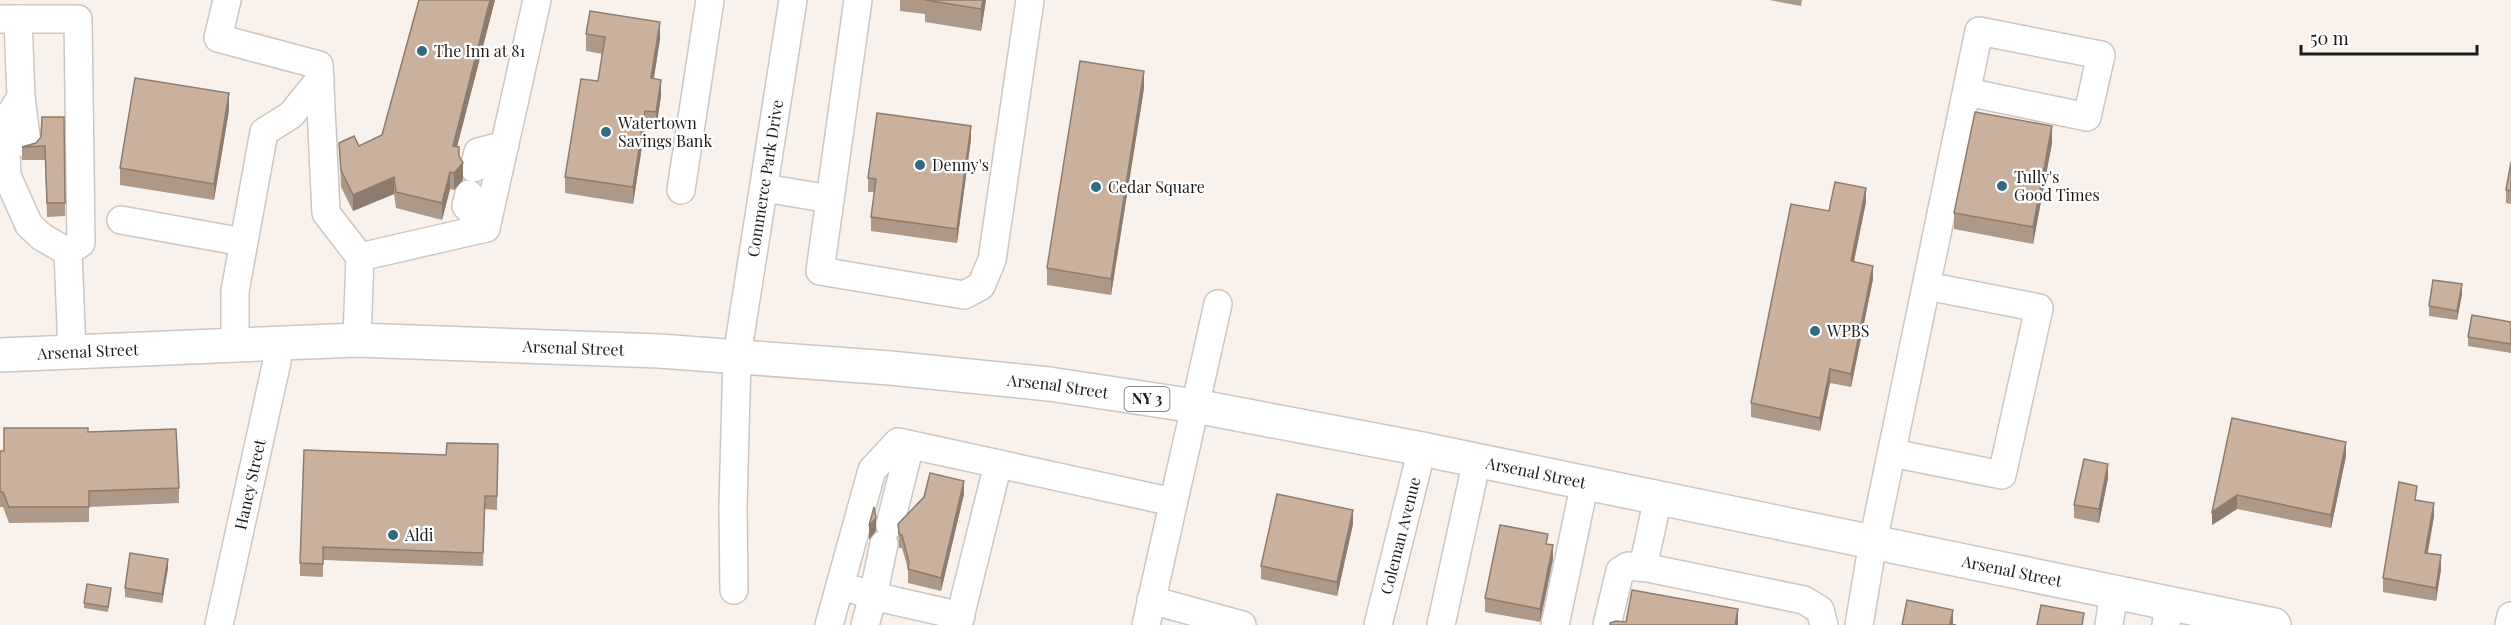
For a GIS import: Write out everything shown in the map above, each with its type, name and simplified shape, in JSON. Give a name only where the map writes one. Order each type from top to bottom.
[{"type":"highway","name":"Arsenal Street","points":[[0,355],[357,340],[659,351],[890,368],[1049,384],[1195,406],[1585,482],[2115,592],[2168,614],[2271,625]]},
{"type":"street","points":[[226,0],[218,38],[319,65],[326,213],[360,257],[357,340]]},
{"type":"street","points":[[486,228],[537,0]]},
{"type":"street","points":[[681,190],[710,0]]},
{"type":"street","name":"Commerce Park Drive","points":[[734,590],[733,506],[737,356],[793,0]]},
{"type":"street","points":[[858,0],[820,271],[964,295],[981,286],[992,260],[1030,0]]},
{"type":"street","points":[[20,205],[27,152],[9,19],[78,19],[81,243],[68,252]]},
{"type":"street","points":[[1859,625],[1979,31],[2101,55],[2088,117],[1967,93]]},
{"type":"street","points":[[235,345],[235,291],[264,132],[291,115],[320,79]]},
{"type":"street","points":[[21,97],[5,123],[7,176],[28,225],[42,237],[68,252]]},
{"type":"street","points":[[486,228],[466,206],[478,152],[505,146]]},
{"type":"street","points":[[764,188],[830,199]]},
{"type":"street","points":[[121,220],[243,242]]},
{"type":"street","points":[[360,257],[486,228]]},
{"type":"street","points":[[68,252],[72,352]]},
{"type":"street","points":[[1892,453],[2002,475],[2039,308],[1927,286]]},
{"type":"street","points":[[1218,304],[1148,613],[1242,625]]},
{"type":"street","name":"Haney Street","points":[[219,625],[277,361],[278,343]]},
{"type":"street","points":[[904,443],[1173,502]]},
{"type":"street","points":[[865,625],[887,535],[904,443]]},
{"type":"street","points":[[829,625],[872,470],[904,443]]},
{"type":"street","name":"Coleman Avenue","points":[[1378,625],[1422,449]]},
{"type":"street","points":[[1441,625],[1477,460]]},
{"type":"street","points":[[840,584],[873,596],[959,620],[998,464]]},
{"type":"street","points":[[1555,625],[1585,482]]},
{"type":"street","points":[[1643,567],[1658,498]]},
{"type":"street","points":[[1607,625],[1620,571],[1628,566],[1643,567],[1804,600],[1820,610],[1824,625]]},
{"type":"street","points":[[2109,625],[2115,592]]},
{"type":"street","points":[[2509,625],[2511,616]]},
{"type":"building","points":[[419,0],[490,0],[453,146],[459,147],[459,156],[463,163],[454,173],[450,172],[442,203],[396,192],[394,177],[353,195],[341,170],[339,143],[354,136],[359,146],[382,135]]},
{"type":"building","points":[[925,0],[983,0],[981,9]]},
{"type":"building","points":[[590,11],[660,22],[651,78],[661,80],[656,112],[645,111],[633,187],[565,177],[581,79],[598,81],[605,37],[586,34]]},
{"type":"building","name":"Cedar Square","points":[[1080,61],[1144,71],[1111,279],[1047,268]]},
{"type":"building","points":[[135,78],[229,93],[214,184],[120,168]]},
{"type":"building","name":"Tully's Good Times","points":[[1975,112],[2052,126],[2033,227],[1954,213]]},
{"type":"building","name":"Denny's","points":[[877,113],[971,126],[957,229],[871,217],[876,179],[868,178]]},
{"type":"building","points":[[42,117],[64,117],[65,203],[47,203],[45,146],[22,147],[36,143],[41,137]]},
{"type":"building","points":[[2511,162],[2511,191],[2506,190]]},
{"type":"building","name":"WPBS","points":[[1835,182],[1866,188],[1851,261],[1873,266],[1851,374],[1830,369],[1820,418],[1751,403],[1791,204],[1829,211]]},
{"type":"building","points":[[2433,280],[2462,284],[2457,311],[2429,306]]},
{"type":"building","points":[[2472,315],[2511,322],[2511,344],[2468,337]]},
{"type":"building","points":[[2232,418],[2346,442],[2331,515],[2237,495],[2212,512]]},
{"type":"building","points":[[4,428],[88,428],[88,432],[176,429],[179,488],[89,491],[89,507],[9,507],[3,492],[0,492],[0,451],[4,451]]},
{"type":"building","name":"Aldi","points":[[447,443],[498,444],[497,496],[485,496],[483,553],[323,547],[323,564],[300,563],[304,450],[446,455]]},
{"type":"building","points":[[2084,459],[2108,464],[2099,509],[2074,505]]},
{"type":"building","points":[[930,473],[964,481],[941,578],[908,569],[909,562],[902,535],[899,534],[898,524],[924,497]]},
{"type":"building","points":[[2399,482],[2417,486],[2415,500],[2434,503],[2425,553],[2441,555],[2436,588],[2383,578]]},
{"type":"building","points":[[1277,494],[1353,510],[1337,582],[1261,566]]},
{"type":"building","points":[[874,507],[876,518],[869,526]]},
{"type":"building","points":[[1500,525],[1548,534],[1546,544],[1553,545],[1540,609],[1485,598]]},
{"type":"building","points":[[130,553],[168,559],[162,594],[125,588]]},
{"type":"building","points":[[87,584],[111,588],[108,607],[84,603]]},
{"type":"building","points":[[1632,590],[1738,609],[1735,625],[1610,625],[1616,621],[1626,622]]},
{"type":"building","points":[[1907,600],[1953,610],[1950,624],[1956,625],[1902,625]]},
{"type":"building","points":[[2041,605],[2084,613],[2082,625],[2037,625]]},
{"type":"place","name":"The Inn at 81","points":[[422,51]]},
{"type":"place","name":"Watertown Savings Bank","points":[[606,132]]},
{"type":"place","name":"Denny's","points":[[920,165]]},
{"type":"place","name":"Tully's Good Times","points":[[2002,186]]},
{"type":"place","name":"Cedar Square","points":[[1096,187]]},
{"type":"place","name":"WPBS","points":[[1815,331]]},
{"type":"place","name":"Aldi","points":[[393,535]]}]
